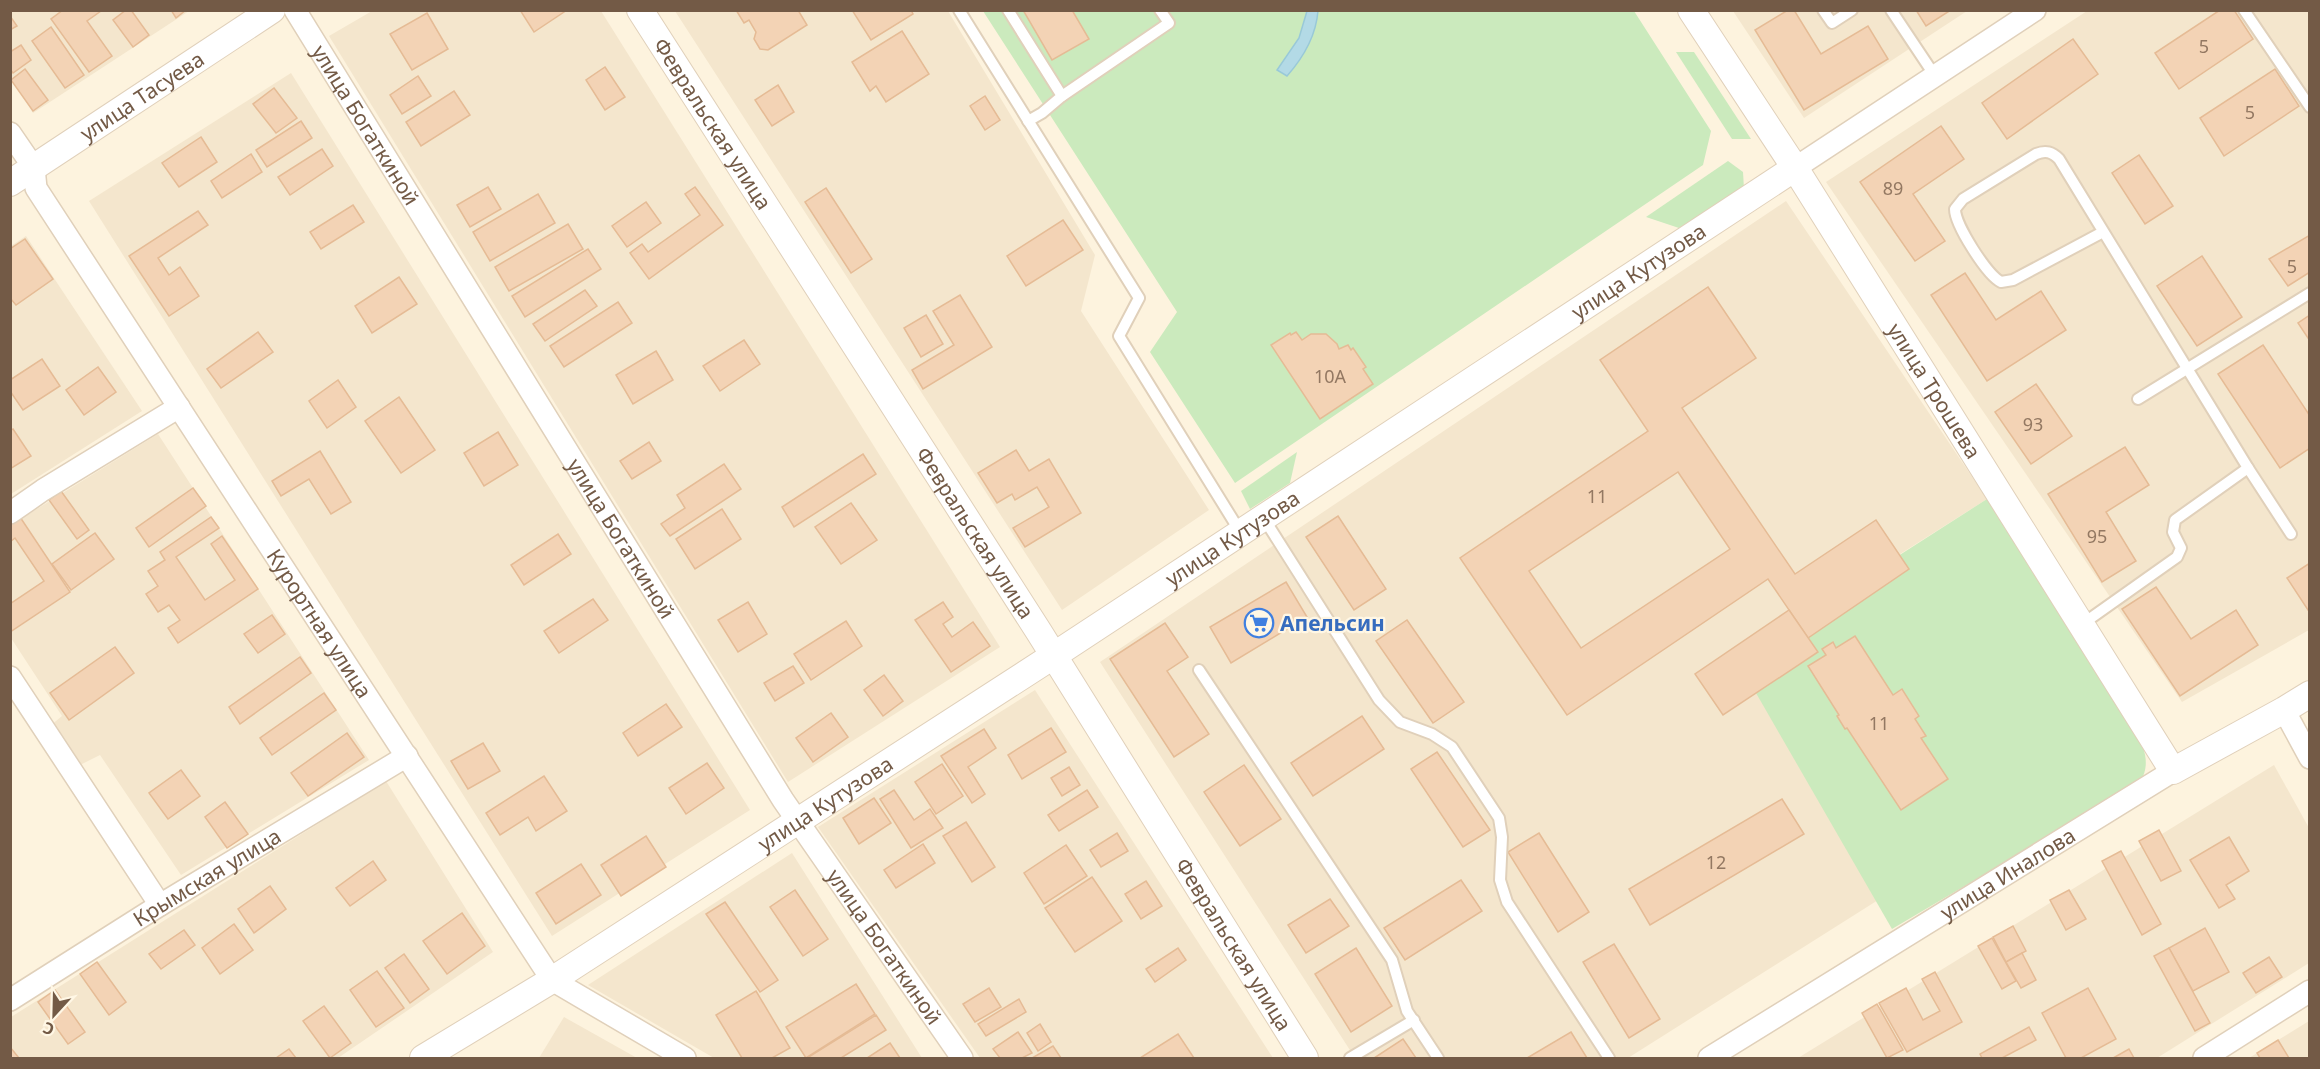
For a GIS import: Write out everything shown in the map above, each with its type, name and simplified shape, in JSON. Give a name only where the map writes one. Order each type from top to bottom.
[{"type":"street","name":"улица Тасуева","points":[[10,183],[272,10]]},
{"type":"street","name":"улица Богаткиной","points":[[295,10],[797,821],[962,1059]]},
{"type":"street","name":"Февральская улица","points":[[640,10],[1053,656],[1305,1059]]},
{"type":"street","name":"улица Трошева","points":[[1691,10],[1795,168],[2173,771]]},
{"type":"street","name":"улица Кутузова","points":[[423,1059],[552,980],[1053,656],[2035,10]]},
{"type":"street","name":"Курортная улица","points":[[10,133],[34,168],[36,188],[552,980],[685,1059]]},
{"type":"street","points":[[10,513],[43,490],[179,407]]},
{"type":"street","points":[[10,676],[160,905]]},
{"type":"street","name":"улица Иналова","points":[[1709,1059],[2173,771],[2310,694]]},
{"type":"street","points":[[2284,710],[2310,758]]},
{"type":"street","name":"Крымская улица","points":[[12,996],[407,756]]},
{"type":"street","points":[[2204,1059],[2310,991]]},
{"type":"lane","points":[[959,10],[1139,298],[1119,336],[1241,533]]},
{"type":"lane","points":[[1008,10],[1062,96]]},
{"type":"lane","points":[[1028,121],[1169,23],[1160,10]]},
{"type":"lane","points":[[1823,10],[1832,23],[1852,10]]},
{"type":"lane","points":[[1891,10],[1935,76]]},
{"type":"lane","points":[[2244,10],[2310,107]]},
{"type":"lane","points":[[2103,232],[2013,280],[2001,282],[1991,275],[1967,238],[1957,222],[1955,209],[1962,199],[2027,159],[2042,152],[2049,152],[2059,159],[2248,468],[2291,534]]},
{"type":"lane","points":[[2139,399],[2310,293]]},
{"type":"lane","points":[[2081,625],[2177,557],[2181,548],[2173,532],[2175,520],[2248,468]]},
{"type":"lane","points":[[1263,517],[1379,700],[1400,722],[1432,734],[1452,747],[1499,818],[1502,837],[1500,880],[1507,902],[1609,1059]]},
{"type":"lane","points":[[1199,670],[1392,960],[1407,1011],[1438,1059]]},
{"type":"lane","points":[[1350,1059],[1414,1020]]},
{"type":"shaded area","points":[[11,11],[189,11],[33,113],[11,77]]},
{"type":"shaded area","points":[[372,11],[601,11],[1000,647],[788,782],[329,36]]},
{"type":"shaded area","points":[[675,11],[948,11],[1095,255],[1081,311],[1209,510],[1062,610]]},
{"type":"shaded area","points":[[1733,11],[1967,11],[1804,118]]},
{"type":"shaded area","points":[[2087,11],[2309,11],[2309,630],[2182,702],[1826,182]]},
{"type":"shaded area","points":[[291,73],[750,810],[552,936],[89,201]]},
{"type":"shaded area","points":[[1786,201],[1987,499],[1761,642],[1886,895],[1628,1058],[1355,1058],[1100,662]]},
{"type":"shaded area","points":[[26,236],[142,411],[11,494],[11,246]]},
{"type":"shaded area","points":[[158,434],[369,760],[181,875],[100,755],[78,766],[50,726],[62,716],[11,638],[11,525]]},
{"type":"shaded area","points":[[1035,690],[1273,1058],[980,1058],[818,827]]},
{"type":"shaded area","points":[[2274,765],[2309,828],[2309,963],[2157,1058],[1798,1058]]},
{"type":"shaded area","points":[[386,781],[493,952],[338,1058],[11,1058],[11,1017]]},
{"type":"shaded area","points":[[792,853],[922,1058],[714,1058],[588,985]]},
{"type":"shaded area","points":[[564,1017],[637,1058],[539,1058]]},
{"type":"shaded area","points":[[2309,1021],[2309,1058],[2249,1058]]},
{"type":"green space","points":[[983,11],[1634,11],[1711,131],[1703,165],[1235,483],[1150,352],[1177,312]]},
{"type":"green space","points":[[1676,52],[1694,52],[1751,139],[1732,139]]},
{"type":"green space","points":[[1728,161],[1743,172],[1744,189],[1679,228],[1646,217]]},
{"type":"green space","points":[[1297,452],[1290,483],[1250,509],[1241,491]]},
{"type":"green space","points":[[1987,499],[2135,730],[2144,749],[2145,770],[2139,783],[1892,929],[1756,693],[1764,642]]},
{"type":"water","points":[[1307,11],[1318,11],[1315,29],[1303,54],[1287,76],[1277,70],[1299,38]]},
{"type":"building","points":[[63,10],[101,11],[87,21],[112,56],[89,72],[51,19]]},
{"type":"building","points":[[126,10],[131,10],[149,35],[133,47],[113,20]]},
{"type":"building","points":[[171,10],[186,10],[176,18]]},
{"type":"building","points":[[520,10],[567,10],[534,32]]},
{"type":"building","points":[[736,10],[798,10],[807,25],[768,50],[760,49],[754,39],[756,32],[749,20],[744,23]]},
{"type":"building","points":[[852,10],[911,10],[913,14],[871,40]]},
{"type":"building","points":[[1023,10],[1072,10],[1089,39],[1052,60]]},
{"type":"building","points":[[1788,10],[1794,10],[1821,54],[1868,26],[1888,59],[1804,110],[1755,30]]},
{"type":"building","points":[[1916,10],[1951,10],[1926,26]]},
{"type":"building","points":[[2220,10],[2234,10],[2253,39],[2179,89],[2155,53]]},
{"type":"building","points":[[427,13],[448,49],[412,70],[390,34]]},
{"type":"building","points":[[10,16],[17,26],[10,30]]},
{"type":"building","points":[[51,27],[84,75],[65,88],[32,41]]},
{"type":"building","points":[[902,31],[929,74],[886,102],[876,86],[870,91],[852,62]]},
{"type":"building","points":[[2073,39],[2098,74],[2007,139],[1982,103]]},
{"type":"building","points":[[21,45],[31,60],[13,73],[10,69],[10,52]]},
{"type":"building","points":[[605,67],[625,97],[605,110],[586,80]]},
{"type":"building","points":[[25,69],[48,100],[33,111],[11,80]]},
{"type":"building","points":[[2275,69],[2299,106],[2224,156],[2200,118]]},
{"type":"building","points":[[418,76],[431,96],[402,114],[390,95]]},
{"type":"building","points":[[778,85],[794,112],[772,126],[755,100]]},
{"type":"building","points":[[274,88],[297,118],[276,133],[253,104]]},
{"type":"building","points":[[454,91],[470,115],[421,146],[406,122]]},
{"type":"building","points":[[985,96],[1000,120],[985,130],[970,106]]},
{"type":"building","points":[[301,121],[312,138],[267,167],[256,150]]},
{"type":"building","points":[[1941,126],[1964,159],[1913,194],[1945,241],[1915,261],[1860,182]]},
{"type":"building","points":[[201,137],[217,162],[179,187],[162,163]]},
{"type":"building","points":[[322,149],[333,166],[290,195],[278,177]]},
{"type":"building","points":[[251,154],[262,172],[222,198],[211,181]]},
{"type":"building","points":[[2139,155],[2173,206],[2145,224],[2112,173]]},
{"type":"building","points":[[488,187],[501,209],[470,227],[457,205]]},
{"type":"building","points":[[695,187],[723,225],[649,279],[630,253],[642,244],[648,252],[700,215],[685,194]]},
{"type":"building","points":[[826,188],[872,259],[851,273],[805,202]]},
{"type":"building","points":[[538,194],[555,223],[490,261],[473,232]]},
{"type":"building","points":[[646,202],[661,223],[627,247],[612,226]]},
{"type":"building","points":[[353,205],[364,222],[321,249],[310,232]]},
{"type":"building","points":[[198,211],[208,225],[158,258],[169,275],[180,267],[199,296],[169,316],[129,256]]},
{"type":"building","points":[[1063,220],[1083,250],[1026,286],[1007,256]]},
{"type":"building","points":[[568,224],[583,249],[509,291],[495,267]]},
{"type":"building","points":[[2310,235],[2310,272],[2288,286],[2269,259]]},
{"type":"building","points":[[25,239],[53,279],[16,305],[10,298],[10,249]]},
{"type":"building","points":[[588,249],[601,269],[525,317],[512,296]]},
{"type":"building","points":[[2202,256],[2242,317],[2197,346],[2157,286]]},
{"type":"building","points":[[1965,273],[1996,320],[2041,291],[2066,330],[1987,381],[1931,295]]},
{"type":"building","points":[[399,277],[417,304],[372,333],[355,306]]},
{"type":"building","points":[[1708,287],[1756,358],[1682,408],[1795,574],[1876,520],[1909,569],[1808,638],[1768,579],[1567,715],[1460,558],[1648,431],[1600,360]],"holes":[[[1678,472],[1730,549],[1581,648],[1529,571]]]},
{"type":"building","points":[[585,290],[597,306],[545,341],[533,324]]},
{"type":"building","points":[[960,295],[992,347],[923,389],[912,370],[954,345],[933,311]]},
{"type":"building","points":[[618,302],[632,323],[564,367],[550,346]]},
{"type":"building","points":[[926,315],[943,344],[921,357],[904,328]]},
{"type":"building","points":[[2310,315],[2310,341],[2298,323]]},
{"type":"building","points":[[258,332],[273,352],[221,388],[207,369]]},
{"type":"building","points":[[1296,332],[1302,340],[1311,334],[1326,334],[1339,349],[1348,345],[1351,350],[1353,348],[1366,367],[1363,369],[1373,384],[1320,419],[1271,345],[1290,333],[1291,335]]},
{"type":"building","points":[[744,340],[760,364],[720,391],[703,366]]},
{"type":"building","points":[[2263,345],[2310,416],[2310,448],[2280,468],[2218,374]]},
{"type":"building","points":[[656,351],[673,380],[633,404],[616,375]]},
{"type":"building","points":[[42,359],[60,386],[23,410],[10,391],[10,380]]},
{"type":"building","points":[[98,367],[116,392],[84,415],[66,390]]},
{"type":"building","points":[[338,380],[356,407],[327,428],[309,401]]},
{"type":"building","points":[[2036,384],[2072,436],[2031,464],[1995,412]]},
{"type":"building","points":[[399,397],[435,450],[401,473],[365,421]]},
{"type":"building","points":[[13,429],[31,456],[10,469],[10,431]]},
{"type":"building","points":[[498,432],[518,465],[484,486],[464,453]]},
{"type":"building","points":[[649,442],[661,461],[632,479],[620,461]]},
{"type":"building","points":[[2125,447],[2149,485],[2106,512],[2136,561],[2102,582],[2048,494]]},
{"type":"building","points":[[1016,450],[1029,471],[1049,459],[1081,513],[1025,547],[1013,528],[1049,507],[1037,487],[1015,500],[1012,494],[997,503],[978,473]]},
{"type":"building","points":[[320,451],[351,502],[331,514],[309,479],[281,496],[272,481]]},
{"type":"building","points":[[863,454],[876,474],[794,527],[782,507]]},
{"type":"building","points":[[724,464],[741,489],[670,536],[661,524],[685,508],[677,495]]},
{"type":"building","points":[[193,488],[206,506],[149,547],[136,528]]},
{"type":"building","points":[[61,491],[89,530],[77,539],[49,500]]},
{"type":"building","points":[[851,503],[877,540],[841,564],[815,527]]},
{"type":"building","points":[[722,509],[741,539],[695,569],[676,539]]},
{"type":"building","points":[[1338,516],[1386,589],[1354,610],[1306,537]]},
{"type":"building","points":[[20,517],[70,592],[10,632],[10,604],[44,581],[15,538],[10,542],[10,523]]},
{"type":"building","points":[[211,517],[219,528],[176,557],[205,600],[235,580],[211,544],[222,536],[258,589],[178,643],[168,628],[180,620],[169,605],[158,612],[146,594],[158,586],[148,571],[165,560],[160,552]]},
{"type":"building","points":[[95,533],[114,559],[71,590],[52,564]]},
{"type":"building","points":[[558,534],[571,554],[524,585],[511,565]]},
{"type":"building","points":[[2310,563],[2310,613],[2287,578]]},
{"type":"building","points":[[1286,582],[1307,617],[1231,663],[1210,627]]},
{"type":"building","points":[[2156,587],[2191,639],[2236,610],[2258,645],[2180,696],[2122,609]]},
{"type":"building","points":[[593,599],[608,620],[559,653],[544,631]]},
{"type":"building","points":[[748,602],[767,634],[738,652],[718,620]]},
{"type":"building","points":[[943,602],[953,617],[943,624],[952,637],[973,622],[990,646],[951,672],[915,620]]},
{"type":"building","points":[[1789,610],[1818,652],[1723,715],[1695,674]]},
{"type":"building","points":[[272,615],[285,634],[258,653],[244,634]]},
{"type":"building","points":[[1407,620],[1464,702],[1433,723],[1376,641]]},
{"type":"building","points":[[846,621],[862,646],[811,680],[794,654]]},
{"type":"building","points":[[1165,623],[1188,657],[1167,671],[1209,734],[1174,757],[1110,659]]},
{"type":"building","points":[[1855,636],[1893,695],[1902,689],[1919,716],[1915,719],[1926,736],[1921,738],[1948,779],[1901,810],[1847,728],[1845,729],[1837,716],[1839,715],[1808,666],[1826,655],[1822,649],[1833,642],[1836,648]]},
{"type":"building","points":[[115,647],[134,673],[69,720],[50,693]]},
{"type":"building","points":[[300,657],[311,673],[240,724],[229,707]]},
{"type":"building","points":[[793,666],[804,683],[775,701],[764,683]]},
{"type":"building","points":[[884,675],[903,701],[883,716],[864,690]]},
{"type":"building","points":[[324,693],[336,710],[272,755],[260,738]]},
{"type":"building","points":[[666,704],[682,727],[638,756],[623,733]]},
{"type":"building","points":[[831,713],[848,737],[813,762],[796,738]]},
{"type":"building","points":[[1362,716],[1384,749],[1313,796],[1291,763]]},
{"type":"building","points":[[1051,728],[1066,752],[1022,779],[1008,755]]},
{"type":"building","points":[[984,729],[996,748],[968,767],[985,794],[972,803],[941,756]]},
{"type":"building","points":[[347,733],[364,757],[308,796],[291,773]]},
{"type":"building","points":[[483,743],[500,771],[468,789],[451,761]]},
{"type":"building","points":[[1437,752],[1490,830],[1463,847],[1411,769]]},
{"type":"building","points":[[707,763],[724,788],[686,814],[669,788]]},
{"type":"building","points":[[942,764],[963,796],[936,814],[915,782]]},
{"type":"building","points":[[1244,765],[1281,819],[1240,846],[1204,792]]},
{"type":"building","points":[[1069,767],[1080,785],[1062,796],[1051,778]]},
{"type":"building","points":[[181,770],[200,796],[168,819],[149,793]]},
{"type":"building","points":[[544,776],[567,811],[536,831],[528,817],[500,835],[486,813]]},
{"type":"building","points":[[894,790],[914,820],[930,809],[943,828],[911,848],[880,799]]},
{"type":"building","points":[[1087,790],[1098,807],[1059,831],[1048,815]]},
{"type":"building","points":[[874,798],[891,823],[859,844],[843,818]]},
{"type":"building","points":[[1782,799],[1804,834],[1650,925],[1629,889]]},
{"type":"building","points":[[225,802],[248,834],[227,848],[205,817]]},
{"type":"building","points":[[966,822],[995,867],[972,882],[943,836]]},
{"type":"building","points":[[2159,830],[2181,871],[2161,881],[2139,841]]},
{"type":"building","points":[[1117,833],[1128,851],[1101,867],[1090,850]]},
{"type":"building","points":[[1539,833],[1589,912],[1558,932],[1508,852]]},
{"type":"building","points":[[646,836],[666,867],[621,896],[601,865]]},
{"type":"building","points":[[2229,837],[2249,871],[2226,885],[2235,899],[2219,908],[2190,860]]},
{"type":"building","points":[[923,844],[935,863],[896,888],[884,870]]},
{"type":"building","points":[[1066,845],[1087,876],[1044,904],[1024,873]]},
{"type":"building","points":[[2121,851],[2161,924],[2142,935],[2102,861]]},
{"type":"building","points":[[373,861],[386,880],[350,906],[336,888]]},
{"type":"building","points":[[581,864],[601,895],[556,924],[536,893]]},
{"type":"building","points":[[1092,877],[1122,921],[1075,952],[1045,908]]},
{"type":"building","points":[[1461,880],[1482,911],[1405,960],[1384,928]]},
{"type":"building","points":[[1146,881],[1162,906],[1141,919],[1125,894]]},
{"type":"building","points":[[270,886],[286,909],[254,933],[238,909]]},
{"type":"building","points":[[795,890],[828,939],[803,956],[770,907]]},
{"type":"building","points":[[2069,890],[2086,919],[2066,930],[2050,900]]},
{"type":"building","points":[[1330,899],[1349,926],[1306,953],[1288,925]]},
{"type":"building","points":[[725,902],[778,980],[760,992],[706,914]]},
{"type":"building","points":[[462,913],[485,946],[447,974],[423,941]]},
{"type":"building","points":[[234,924],[253,950],[220,974],[202,948]]},
{"type":"building","points":[[2013,926],[2026,951],[2006,962],[1993,937]]},
{"type":"building","points":[[2205,928],[2229,972],[2193,991],[2169,948]]},
{"type":"building","points":[[184,930],[195,945],[161,969],[149,954]]},
{"type":"building","points":[[1992,938],[2016,981],[2002,989],[1978,946]]},
{"type":"building","points":[[1614,944],[1660,1019],[1629,1038],[1583,962]]},
{"type":"building","points":[[1178,948],[1186,960],[1155,982],[1146,969]]},
{"type":"building","points":[[1356,948],[1392,1006],[1351,1032],[1315,974]]},
{"type":"building","points":[[2169,948],[2210,1023],[2195,1031],[2154,956]]},
{"type":"building","points":[[2022,953],[2036,980],[2021,988],[2006,962]]},
{"type":"building","points":[[404,954],[429,989],[410,1003],[385,968]]},
{"type":"building","points":[[2269,957],[2282,977],[2256,993],[2243,973]]},
{"type":"building","points":[[97,962],[126,1002],[109,1015],[80,974]]},
{"type":"building","points":[[377,971],[404,1008],[376,1027],[350,990]]},
{"type":"building","points":[[1935,972],[1962,1022],[1907,1052],[1879,1003],[1906,988],[1923,1020],[1940,1011],[1922,979]]},
{"type":"building","points":[[856,984],[875,1014],[806,1058],[786,1027]]},
{"type":"building","points":[[989,988],[1001,1007],[975,1022],[963,1004]]},
{"type":"building","points":[[2088,988],[2116,1039],[2081,1058],[2066,1058],[2042,1013]]},
{"type":"building","points":[[55,990],[85,1032],[68,1044],[38,1002]]},
{"type":"building","points":[[756,991],[790,1048],[772,1058],[742,1058],[716,1015]]},
{"type":"building","points":[[1019,999],[1026,1012],[986,1036],[978,1024]]},
{"type":"building","points":[[1877,1004],[1903,1050],[1887,1058],[1862,1013]]},
{"type":"building","points":[[324,1006],[351,1043],[330,1058],[303,1021]]},
{"type":"building","points":[[876,1015],[886,1030],[841,1058],[807,1058]]},
{"type":"building","points":[[1040,1024],[1051,1042],[1038,1051],[1027,1033]]},
{"type":"building","points":[[2029,1027],[2036,1040],[2002,1058],[1982,1058],[1980,1054]]},
{"type":"building","points":[[1018,1032],[1032,1053],[1022,1058],[1000,1058],[993,1049]]},
{"type":"building","points":[[1571,1032],[1587,1058],[1527,1058]]},
{"type":"building","points":[[1178,1034],[1194,1058],[1140,1058]]},
{"type":"building","points":[[1403,1039],[1416,1058],[1374,1058]]},
{"type":"building","points":[[2278,1040],[2289,1058],[2260,1058],[2257,1053]]},
{"type":"building","points":[[890,1043],[900,1058],[867,1058]]},
{"type":"building","points":[[1053,1046],[1061,1058],[1032,1058]]},
{"type":"building","points":[[10,1047],[19,1058],[10,1058]]},
{"type":"building","points":[[289,1049],[296,1058],[276,1058]]},
{"type":"building","points":[[2129,1049],[2134,1058],[2113,1058]]},
{"type":"place","name":"Апельсин","points":[[1259,623]]}]
